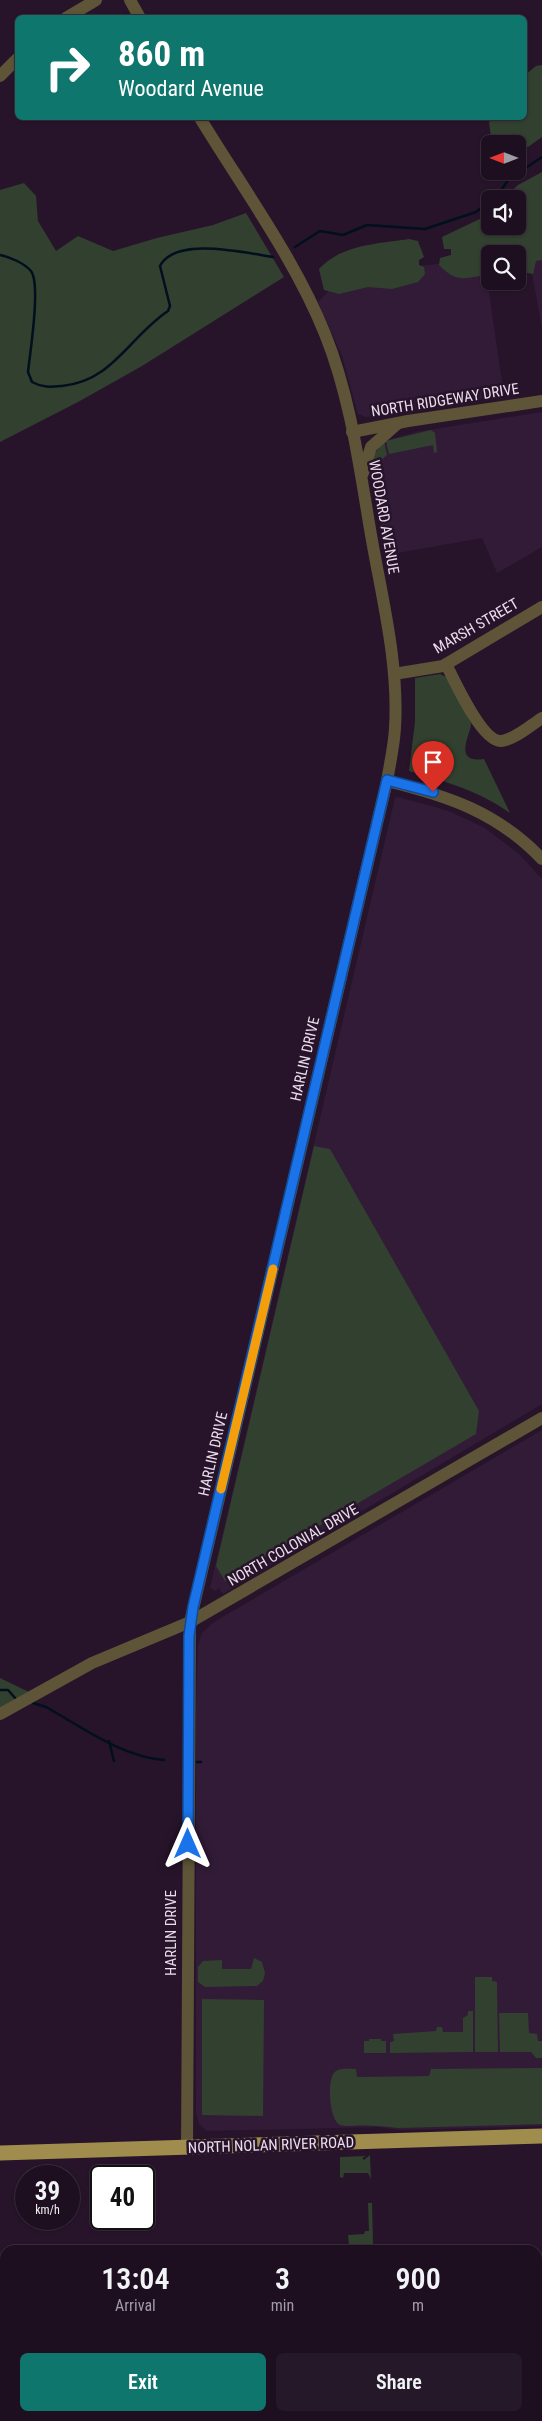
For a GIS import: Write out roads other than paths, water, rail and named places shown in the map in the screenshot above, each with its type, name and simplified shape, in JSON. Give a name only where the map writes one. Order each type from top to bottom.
[{"type":"main road","name":"NORTH NOLAN RIVER ROAD","points":[[0,2153],[542,2136]]},
{"type":"street","points":[[71,15],[96,0]]},
{"type":"street","points":[[130,0],[138,15]]},
{"type":"street","points":[[0,76],[15,61]]},
{"type":"street","name":"WOODARD AVENUE","points":[[201,120],[292,268],[312,305],[336,365],[362,480],[394,674],[395,729],[387,780]]},
{"type":"street","name":"NORTH RIDGEWAY DRIVE","points":[[352,432],[400,422],[542,401]]},
{"type":"street","points":[[362,480],[367,454],[371,446],[400,422]]},
{"type":"street","name":"MARSH STREET","points":[[394,674],[431,669],[446,664],[542,607]]},
{"type":"street","points":[[446,664],[478,722],[494,739],[502,741],[510,738],[542,718]]},
{"type":"street","points":[[387,780],[433,792],[472,806],[540,851]]},
{"type":"street","name":"HARLIN DRIVE","points":[[187,2148],[190,1622],[387,780]]},
{"type":"street","name":"NORTH COLONIAL DRIVE","points":[[0,1714],[92,1663],[190,1622],[542,1418]]},
{"type":"waterway","points":[[526,167],[542,157]]},
{"type":"waterway","points":[[501,190],[508,180]]},
{"type":"waterway","points":[[295,247],[320,231],[343,235],[367,225],[425,229],[476,212],[481,208]]},
{"type":"waterway","points":[[0,255],[25,265],[31,271],[34,278],[35,304],[28,372],[32,382],[51,387],[80,382],[95,376],[108,367],[154,321],[168,311],[170,306],[160,266],[168,257],[180,251],[195,249],[229,250],[273,257]]},
{"type":"waterway","points":[[0,1690],[8,1690],[16,1699]]},
{"type":"waterway","points":[[33,1703],[46,1707],[118,1747],[148,1758],[164,1760]]},
{"type":"waterway","points":[[109,1741],[114,1761]]}]
